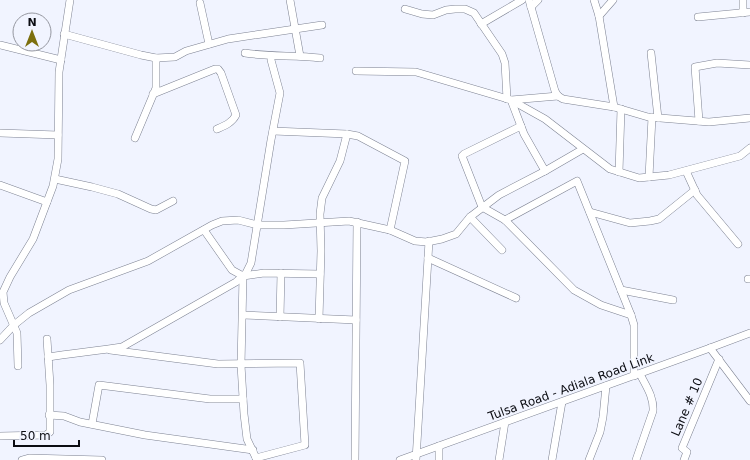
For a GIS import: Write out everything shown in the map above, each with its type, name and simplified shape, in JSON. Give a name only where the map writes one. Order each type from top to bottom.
[{"type":"street","points":[[18,366],[17,333],[4,303],[3,292],[33,239],[55,179],[58,159],[60,60],[70,0]]},
{"type":"street","points":[[290,0],[300,56]]},
{"type":"street","points":[[481,24],[522,0]]},
{"type":"street","points":[[538,0],[530,4],[555,91],[558,96],[563,99],[617,108],[655,118],[709,122],[750,118]]},
{"type":"street","points":[[594,0],[599,16],[617,108],[619,172]]},
{"type":"street","points":[[599,16],[613,0]]},
{"type":"street","points":[[698,17],[746,12],[743,0]]},
{"type":"street","points":[[200,3],[209,44]]},
{"type":"street","points":[[405,9],[422,14],[433,15],[446,10],[465,9],[474,13],[502,54],[505,63],[509,100],[524,134],[546,171]]},
{"type":"street","points":[[64,34],[156,58],[174,57],[186,51],[228,39],[322,25]]},
{"type":"street","points":[[0,45],[60,60]]},
{"type":"street","points":[[245,53],[262,56],[300,56],[320,58]]},
{"type":"street","points":[[649,178],[655,118],[651,54]]},
{"type":"street","points":[[135,138],[156,88],[156,58]]},
{"type":"street","points":[[110,350],[122,347],[141,337],[230,285],[246,273],[251,263],[272,131],[280,93],[271,60]]},
{"type":"street","points":[[699,121],[695,67],[717,63],[750,65]]},
{"type":"street","points":[[153,94],[218,69],[221,73],[236,115],[229,123],[217,129]]},
{"type":"street","points":[[356,71],[416,72],[509,100],[545,119],[610,169],[639,178],[649,178],[686,171],[740,156],[750,148]]},
{"type":"street","points":[[509,100],[558,96]]},
{"type":"street","points":[[521,126],[462,156],[482,207],[505,220],[574,290],[601,305],[631,315]]},
{"type":"street","points":[[272,131],[347,134],[358,136],[406,160],[390,230]]},
{"type":"street","points":[[0,134],[58,135]]},
{"type":"street","points":[[319,319],[320,214],[322,198],[340,160],[347,134]]},
{"type":"street","points":[[0,340],[14,325],[29,313],[68,290],[148,261],[222,221],[238,220],[257,225],[284,225],[349,221],[390,230],[415,242],[442,239],[456,234],[482,207],[499,195],[546,171],[584,149]]},
{"type":"street","points":[[686,171],[698,195],[738,244]]},
{"type":"street","points":[[55,179],[118,194],[156,210],[173,201]]},
{"type":"street","points":[[505,220],[577,181],[631,315],[634,325],[637,375],[653,398],[653,411],[636,460]]},
{"type":"street","points":[[0,185],[47,202]]},
{"type":"street","points":[[590,212],[630,223],[650,221],[659,219],[695,190]]},
{"type":"street","points":[[470,218],[502,250]]},
{"type":"street","points":[[355,460],[357,222]]},
{"type":"street","points":[[204,230],[232,270],[243,276],[281,272],[320,274]]},
{"type":"street","points":[[416,457],[429,241]]},
{"type":"street","points":[[428,258],[516,298]]},
{"type":"street","points":[[280,318],[281,272]]},
{"type":"street","points":[[48,356],[86,351],[110,350],[218,364],[241,365],[300,363],[305,445],[257,459],[248,439],[243,399],[241,365],[243,276]]},
{"type":"street","points":[[621,290],[673,300]]},
{"type":"street","points":[[243,316],[356,320]]},
{"type":"street","name":"Tulsa Road - Adiala Road Link","points":[[400,460],[416,457],[439,446],[750,333]]},
{"type":"street","points":[[0,436],[46,435],[50,432],[50,385],[47,340]]},
{"type":"street","points":[[710,348],[750,401]]},
{"type":"street","name":"Lane # 10","points":[[684,460],[687,452],[682,448],[718,359]]},
{"type":"street","points":[[92,424],[100,385],[210,399],[243,399]]},
{"type":"street","points":[[588,460],[600,432],[606,386]]},
{"type":"street","points":[[552,460],[562,402]]},
{"type":"street","points":[[49,415],[64,416],[80,422],[153,436],[253,450]]},
{"type":"street","points":[[499,460],[505,422]]},
{"type":"street","points":[[439,446],[439,460]]},
{"type":"street","points":[[22,460],[29,458],[102,460]]}]
